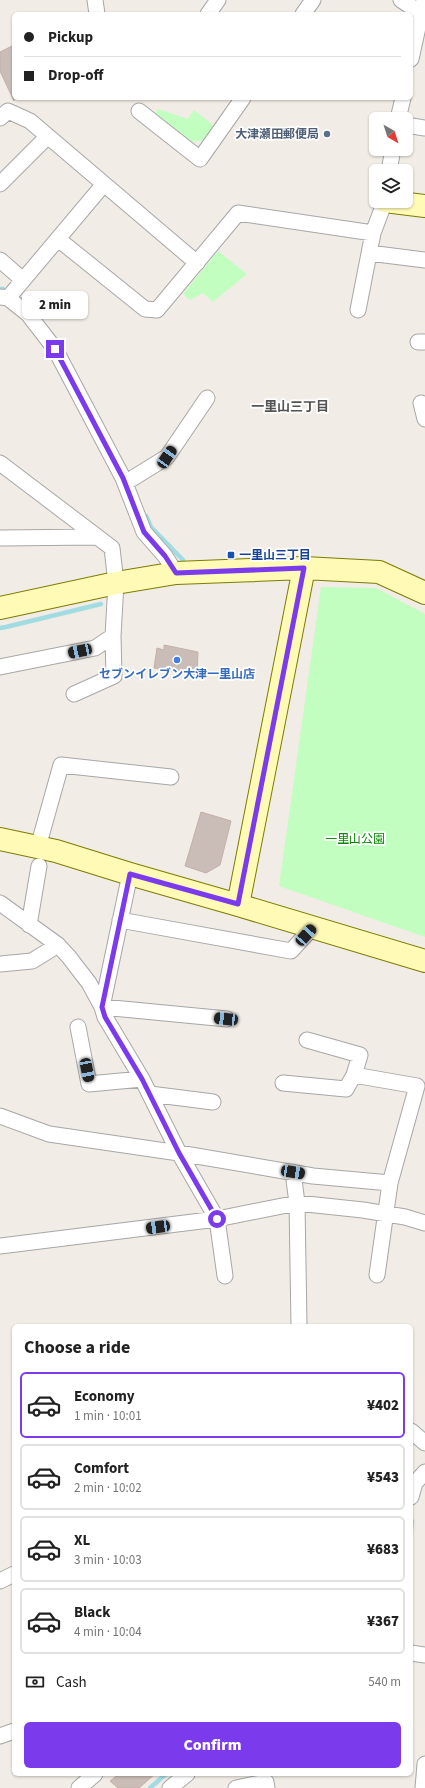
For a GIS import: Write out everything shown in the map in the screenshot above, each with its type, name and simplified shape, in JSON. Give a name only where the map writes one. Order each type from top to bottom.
[{"type":"street","points":[[95,0],[97,12]]},
{"type":"street","points":[[209,12],[218,0]]},
{"type":"street","points":[[304,12],[313,0]]},
{"type":"street","points":[[402,6],[422,6],[413,49]]},
{"type":"street","points":[[139,111],[200,159],[242,100]]},
{"type":"street","points":[[399,112],[402,100]]},
{"type":"street","points":[[0,118],[8,110],[30,121],[197,263]]},
{"type":"street","points":[[413,126],[425,128]]},
{"type":"street","points":[[0,184],[48,136]]},
{"type":"street","points":[[104,184],[23,280],[4,298],[28,314],[55,349],[125,483],[144,532],[165,556],[176,573]]},
{"type":"street","points":[[413,204],[425,206]]},
{"type":"street","points":[[358,310],[373,233],[382,208]]},
{"type":"street","points":[[58,239],[145,309],[157,310],[238,214],[373,233]]},
{"type":"street","points":[[369,253],[425,260]]},
{"type":"street","points":[[0,260],[23,280]]},
{"type":"street","points":[[125,483],[167,457],[207,398]]},
{"type":"street","points":[[421,403],[425,419]]},
{"type":"street","points":[[4,468],[112,548],[116,583],[113,636],[114,676],[74,694]]},
{"type":"street","points":[[0,538],[97,537]]},
{"type":"street","points":[[238,904],[304,568]]},
{"type":"street","points":[[0,608],[116,583],[176,573],[304,568],[379,572],[423,590]]},
{"type":"street","points":[[0,667],[95,648],[113,636]]},
{"type":"street","points":[[29,925],[39,857],[61,765],[171,777]]},
{"type":"street","points":[[0,839],[39,857],[56,851],[130,874],[238,904],[425,961]]},
{"type":"street","points":[[102,1007],[130,874]]},
{"type":"street","points":[[0,903],[58,945],[89,983],[102,1007],[105,1017],[142,1079],[179,1153],[217,1219],[225,1276]]},
{"type":"street","points":[[120,920],[292,951],[313,927]]},
{"type":"street","points":[[0,964],[32,961],[58,945]]},
{"type":"street","points":[[102,1007],[226,1019]]},
{"type":"street","points":[[78,1027],[89,1084],[142,1079]]},
{"type":"street","points":[[283,1083],[346,1089],[354,1075],[360,1055],[306,1040]]},
{"type":"street","points":[[354,1075],[417,1086],[390,1183],[377,1275]]},
{"type":"street","points":[[150,1094],[213,1102]]},
{"type":"street","points":[[0,1116],[49,1134],[179,1153],[293,1172],[390,1183]]},
{"type":"street","points":[[293,1172],[297,1203],[298,1324]]},
{"type":"street","points":[[0,1246],[217,1219],[297,1203],[363,1210],[405,1217],[425,1223]]},
{"type":"street","points":[[413,1426],[425,1443]]},
{"type":"street","points":[[413,1490],[415,1483],[425,1472]]},
{"type":"street","points":[[413,1653],[425,1655]]},
{"type":"street","points":[[0,1736],[12,1732]]},
{"type":"street","points":[[423,1788],[425,1764]]},
{"type":"street","points":[[79,1788],[93,1776]]},
{"type":"street","points":[[170,1788],[185,1776]]},
{"type":"street","points":[[236,1788],[266,1782],[267,1788]]},
{"type":"green space","points":[[158,109],[188,119],[194,110],[214,126],[204,140],[192,142],[154,116]]},
{"type":"green space","points":[[218,251],[247,274],[213,302],[203,293],[190,300],[183,294]]},
{"type":"green space","name":"一里山公園","points":[[321,587],[376,588],[425,614],[425,937],[279,886]]},
{"type":"building","points":[[12,46],[12,97],[0,71],[0,52]]},
{"type":"building","name":"セブンイレブン大津一里山店","points":[[164,645],[198,652],[197,675],[154,668],[157,648],[164,650]]},
{"type":"building","points":[[201,812],[231,821],[220,865],[206,873],[185,866]]},
{"type":"building","points":[[116,1776],[153,1776],[139,1788],[118,1788],[110,1781]]},
{"type":"waterway","points":[[146,516],[151,527],[183,560]]},
{"type":"waterway","points":[[0,628],[101,604]]},
{"type":"waterway","points":[[150,1788],[164,1776]]},
{"type":"place","name":"大津瀬田郵便局","points":[[327,134]]},
{"type":"place","name":"一里山三丁目","points":[[231,555]]},
{"type":"place","name":"セブンイレブン大津一里山店","points":[[177,660]]},
{"type":"district","name":"一里山三丁目","points":[[290,407]]},
{"type":"route","points":[[55,349],[123,478],[144,532],[165,556],[176,573],[304,568],[238,904],[130,874],[102,1007],[105,1017],[142,1079],[179,1153],[217,1219]]}]
